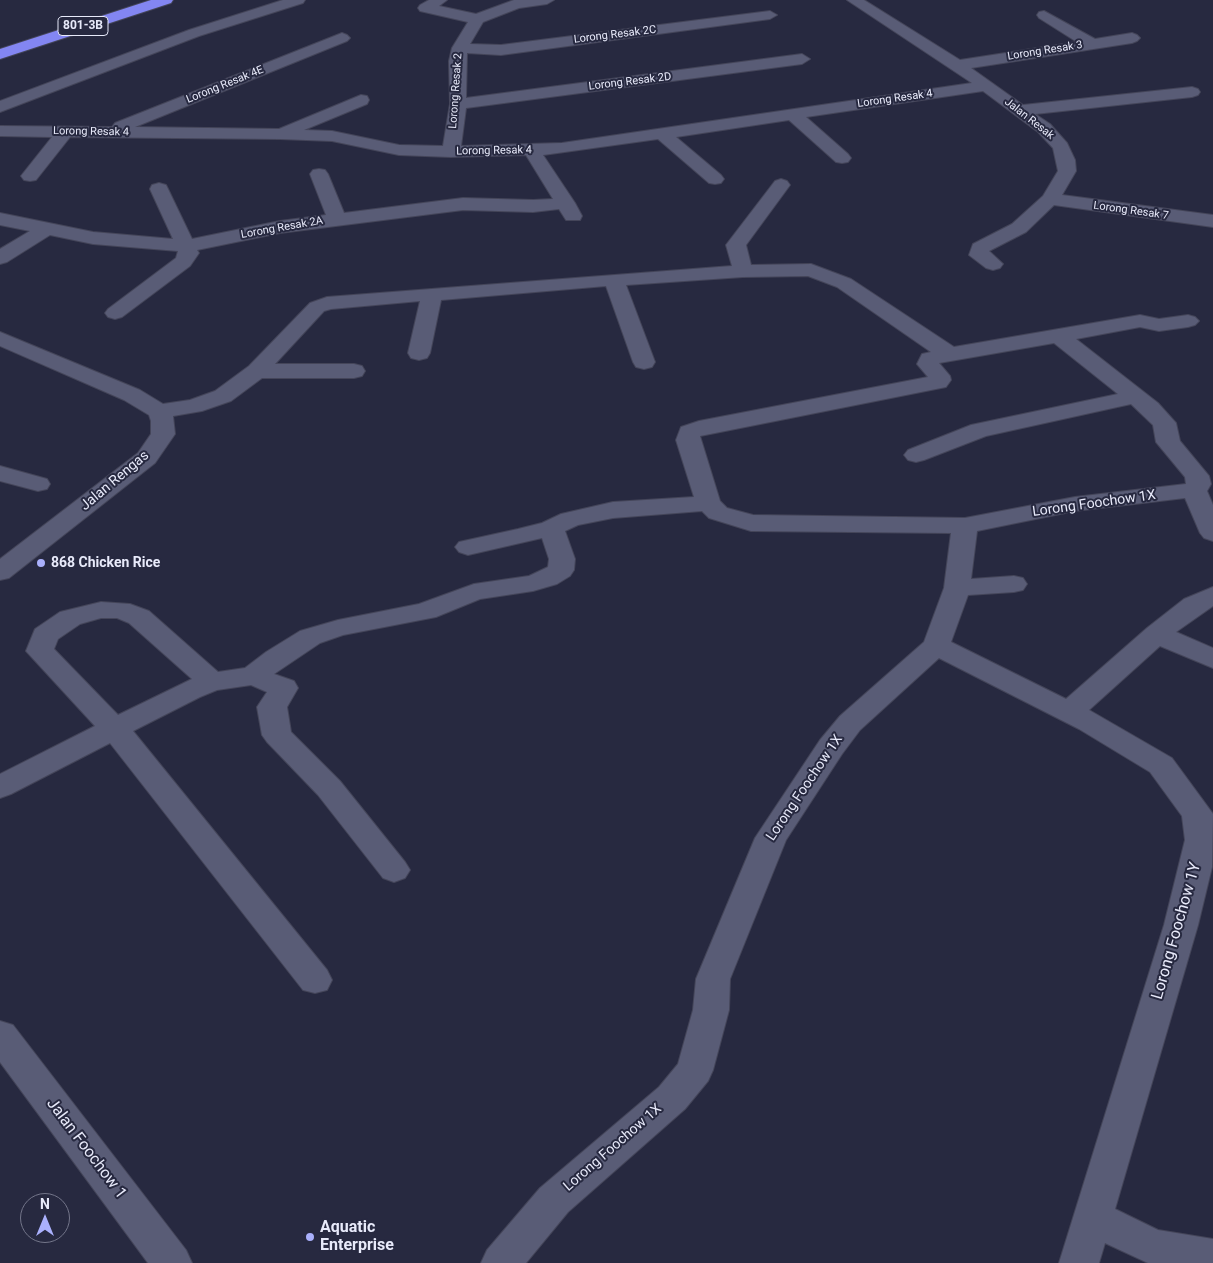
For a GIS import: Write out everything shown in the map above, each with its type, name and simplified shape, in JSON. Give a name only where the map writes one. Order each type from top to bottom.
[{"type":"highway","points":[[0,42],[128,0]]},
{"type":"highway","name":"801-3B","points":[[0,54],[166,0]]},
{"type":"street","points":[[0,108],[232,20],[298,0]]},
{"type":"street","points":[[440,0],[425,8],[477,19],[516,4],[547,0]]},
{"type":"street","name":"Jalan Resak","points":[[854,0],[957,64],[985,86],[1021,110],[1055,138],[1066,160],[1067,171],[1050,199],[1019,228],[980,248],[979,255],[993,264]]},
{"type":"street","name":"Lorong Resak 2C","points":[[460,48],[500,50],[770,15]]},
{"type":"street","points":[[1044,15],[1092,44]]},
{"type":"street","name":"Lorong Resak 2","points":[[450,152],[458,104],[457,61],[460,48],[477,19]]},
{"type":"street","name":"Lorong Resak 4E","points":[[108,132],[342,38]]},
{"type":"street","name":"Lorong Resak 3","points":[[957,64],[1132,38]]},
{"type":"street","name":"Lorong Resak 2D","points":[[458,104],[802,59]]},
{"type":"street","name":"Lorong Resak 4","points":[[0,131],[280,134],[332,136],[399,150],[450,152],[531,150],[985,86]]},
{"type":"street","points":[[1021,110],[1192,92]]},
{"type":"street","points":[[280,134],[361,100]]},
{"type":"street","points":[[792,114],[842,158]]},
{"type":"street","points":[[30,176],[65,132]]},
{"type":"street","points":[[661,133],[715,179]]},
{"type":"street","name":"Lorong Resak 2A","points":[[0,219],[93,238],[187,246],[280,227],[463,204],[533,206],[569,210],[531,150]]},
{"type":"street","points":[[319,174],[337,219]]},
{"type":"street","points":[[743,271],[736,245],[781,185]]},
{"type":"street","points":[[115,313],[183,262],[189,253],[159,189]]},
{"type":"street","name":"Lorong Resak 7","points":[[1050,199],[1213,221]]},
{"type":"street","points":[[0,258],[46,229]]},
{"type":"street","points":[[0,338],[132,394],[159,412],[194,406],[223,396],[256,371],[322,304],[614,280],[796,269],[823,274],[854,290],[949,354]]},
{"type":"street","points":[[614,280],[644,362]]},
{"type":"street","points":[[419,353],[432,295]]},
{"type":"street","points":[[965,526],[751,523],[718,512],[708,503],[688,440],[689,432],[698,428],[787,410],[938,382],[940,380],[939,376],[929,367],[928,362],[936,357],[949,354],[1140,321],[1159,325],[1188,321]]},
{"type":"street","points":[[1059,336],[1150,408],[1164,423],[1168,442],[1197,476],[1199,484],[1194,490],[1213,533]]},
{"type":"street","points":[[256,371],[354,371]]},
{"type":"street","points":[[916,455],[979,430],[1134,397]]},
{"type":"street","name":"Jalan Rengas","points":[[0,572],[125,477],[146,458],[163,434],[159,412]]},
{"type":"street","points":[[0,473],[38,484]]},
{"type":"street","name":"Lorong Foochow 1X","points":[[501,1263],[554,1200],[672,1098],[695,1070],[711,1010],[713,978],[771,838],[831,747],[850,723],[936,646],[957,588],[965,526],[1076,504],[1194,490]]},
{"type":"street","points":[[468,547],[551,528],[570,519],[613,510],[708,503]]},
{"type":"street","points":[[253,676],[276,658],[310,637],[338,628],[426,612],[474,592],[533,583],[548,578],[561,570],[562,559],[551,528]]},
{"type":"street","points":[[957,588],[1014,584]]},
{"type":"street","points":[[1069,712],[1157,634],[1194,605],[1213,595]]},
{"type":"street","points":[[212,682],[139,617],[120,610],[101,610],[70,618],[45,635],[40,651],[115,729],[315,980]]},
{"type":"street","points":[[1157,634],[1213,659]]},
{"type":"street","name":"Lorong Foochow 1Y","points":[[936,646],[1069,712],[1161,765],[1197,814],[1201,840],[1181,925],[1079,1263]]},
{"type":"street","points":[[0,787],[190,690],[212,682],[253,676],[284,688],[272,706],[277,735],[329,788],[394,870]]},
{"type":"street","name":"Jalan Foochow 1","points":[[0,1035],[172,1263]]},
{"type":"street","points":[[1092,1217],[1153,1247],[1213,1257]]},
{"type":"place","name":"868 Chicken Rice","points":[[41,563]]},
{"type":"place","name":"Aquatic Enterprise","points":[[310,1237]]}]
